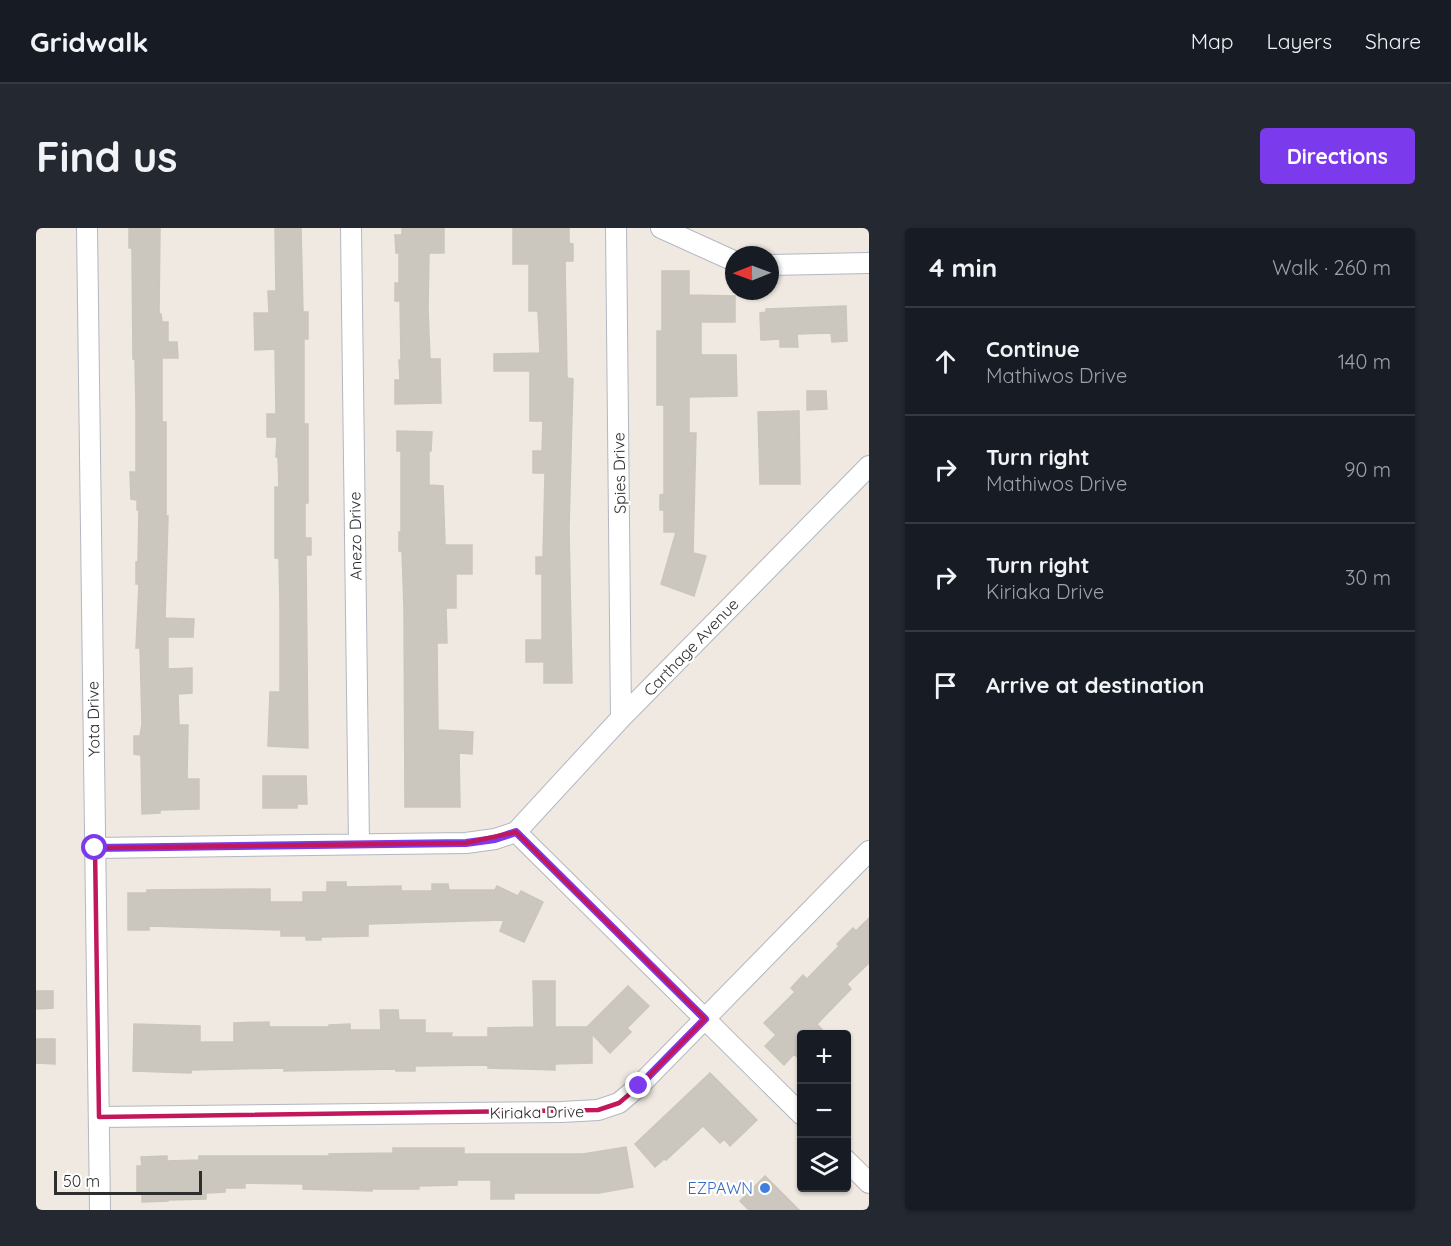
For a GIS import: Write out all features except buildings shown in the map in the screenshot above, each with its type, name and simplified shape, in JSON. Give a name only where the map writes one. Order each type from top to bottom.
[{"type":"street","name":"Yota Drive","points":[[87,228],[100,1210]]},
{"type":"street","name":"Anezo Drive","points":[[351,228],[359,844]]},
{"type":"street","name":"Spies Drive","points":[[616,228],[621,718]]},
{"type":"street","points":[[661,228],[725,257]]},
{"type":"street","points":[[779,265],[869,263]]},
{"type":"street","name":"Carthage Avenue","points":[[516,832],[621,718],[869,465]]},
{"type":"street","points":[[95,848],[466,843],[495,839],[516,832],[797,1111]]},
{"type":"street","name":"Kiriaka Drive","points":[[99,1117],[598,1110],[619,1103],[639,1086],[869,851]]},
{"type":"street","points":[[851,1165],[869,1183]]},
{"type":"highlighted area","points":[[516,832],[705,1019],[639,1086],[619,1103],[598,1110],[99,1117],[95,848],[466,843]]},
{"type":"place","name":"EZPAWN","points":[[765,1188]]},
{"type":"route","points":[[95,848],[466,843],[495,839],[516,832],[705,1019],[639,1086]]}]
